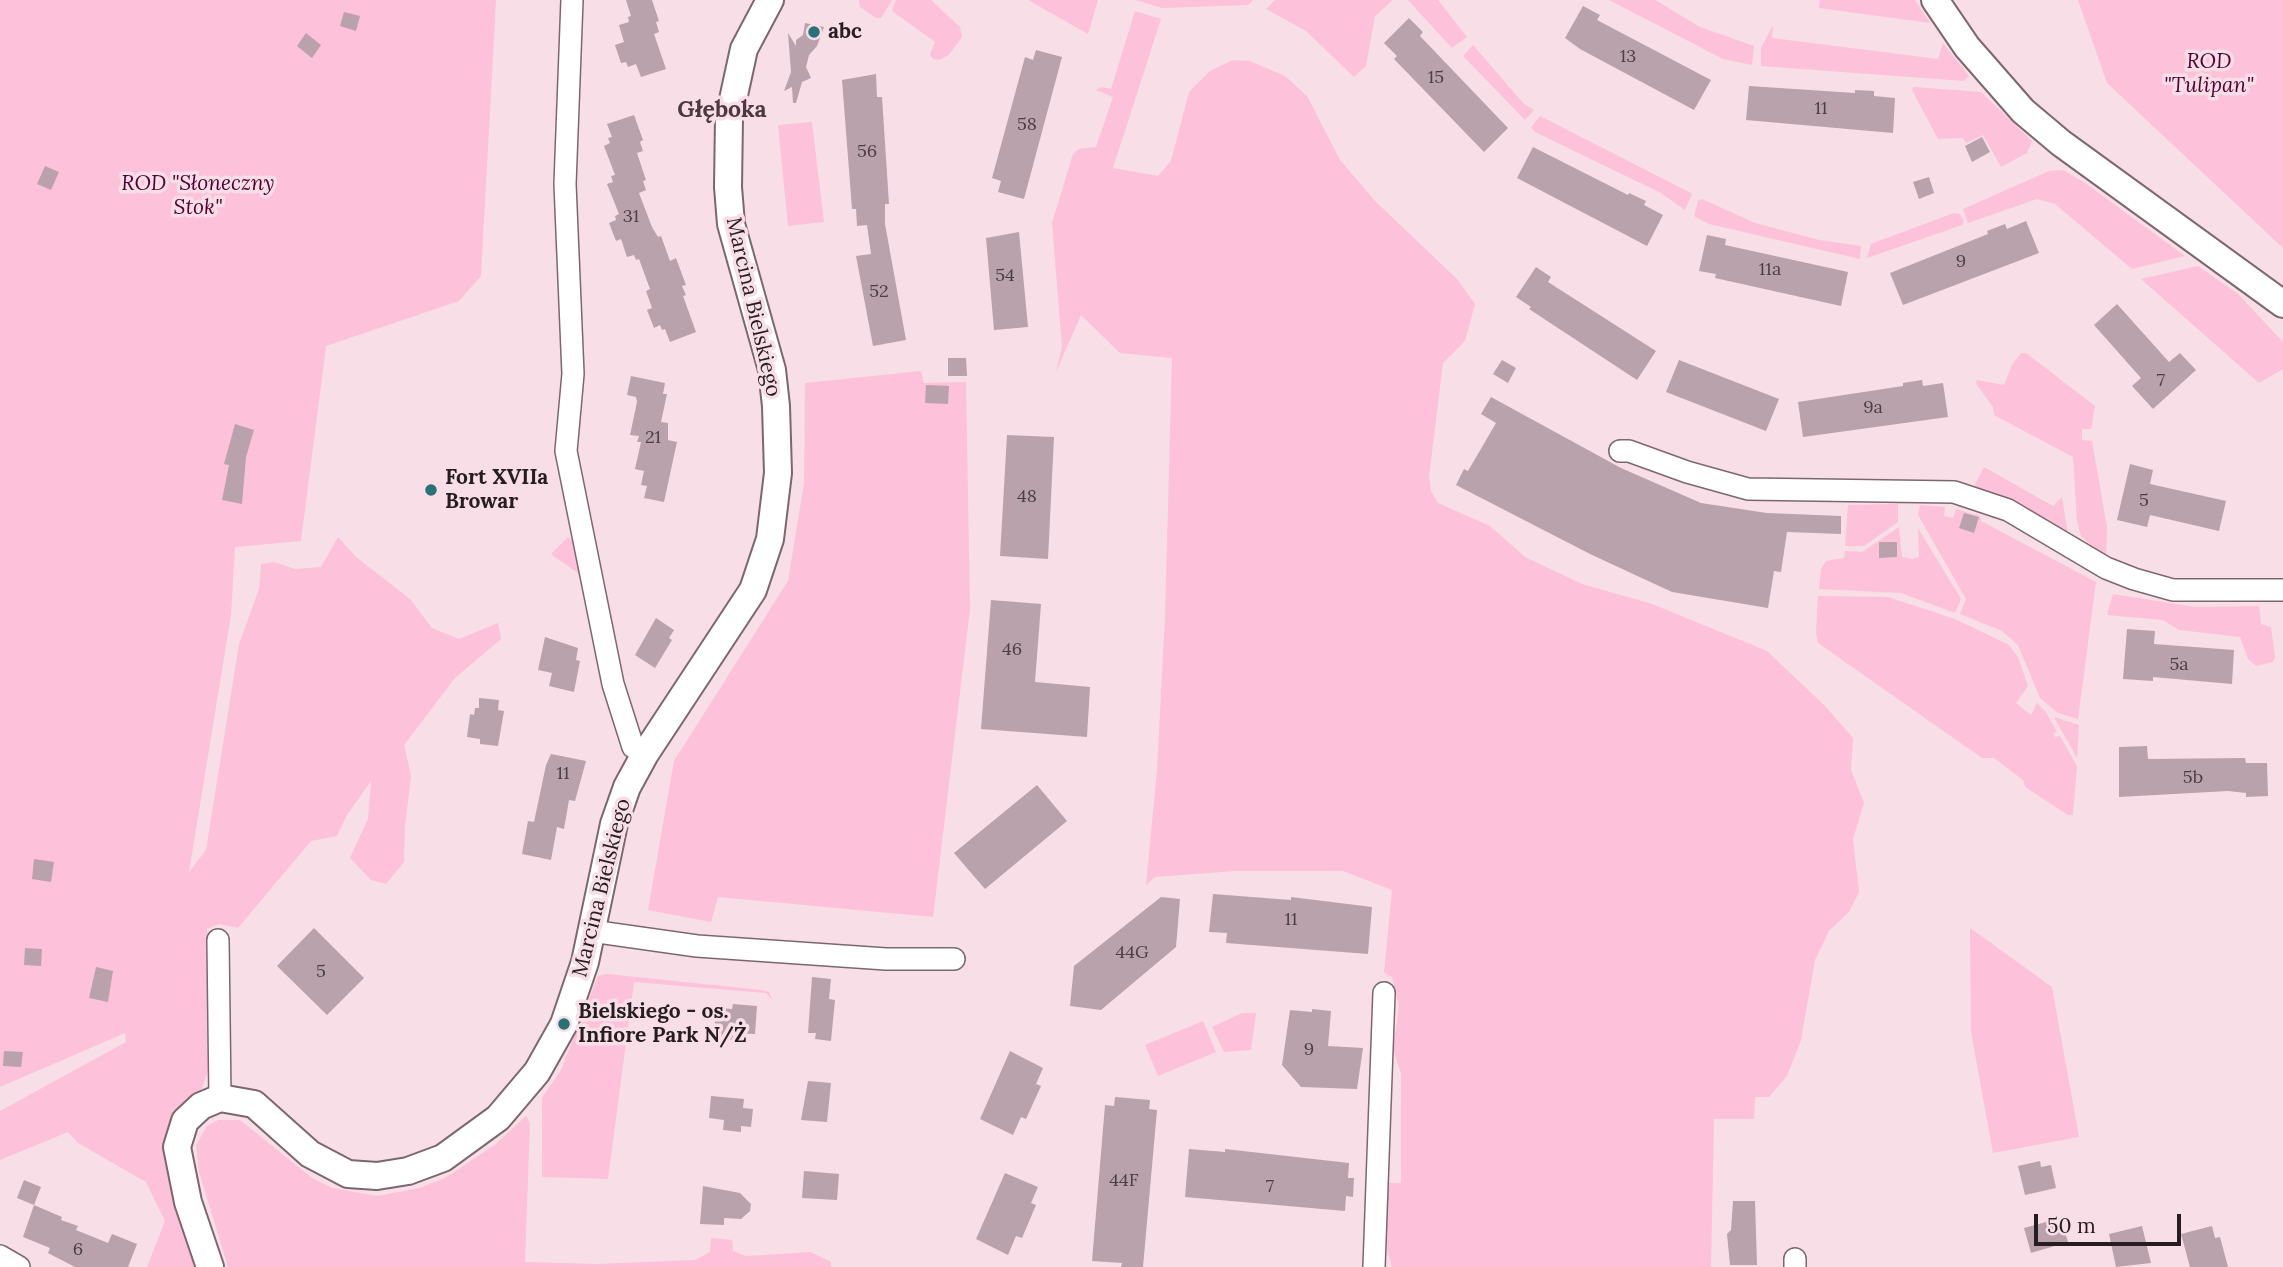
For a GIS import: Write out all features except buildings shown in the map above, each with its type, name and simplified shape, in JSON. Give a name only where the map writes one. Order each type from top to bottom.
[{"type":"street","points":[[572,0],[565,184],[573,374],[566,451],[613,684],[633,747],[645,754]]},
{"type":"street","name":"Marcina Bielskiego","points":[[219,1098],[254,1104],[310,1154],[348,1174],[392,1174],[443,1158],[498,1118],[537,1072],[564,1024],[585,962],[614,824],[627,787],[645,754],[753,590],[770,539],[778,473],[772,370],[731,224],[728,187],[729,118],[744,49],[770,0]]},
{"type":"street","points":[[1935,0],[1967,47],[2023,111],[2061,143],[2283,304]]},
{"type":"street","points":[[1620,451],[1629,451],[1687,472],[1748,489],[1954,492],[2008,510],[2106,568],[2134,579],[2173,590],[2283,590]]},
{"type":"street","points":[[591,931],[697,946],[886,959],[954,959]]},
{"type":"street","points":[[210,1267],[187,1202],[177,1147],[185,1121],[201,1106],[219,1098],[218,940]]},
{"type":"street","points":[[1374,1267],[1384,993]]},
{"type":"street","points":[[0,1256],[19,1267]]},
{"type":"green space","name":"ROD \"Słoneczny Stok\"","points":[[0,0],[496,0],[481,276],[459,301],[326,346],[301,541],[235,547],[231,615],[189,872],[206,850],[239,644],[259,589],[261,564],[274,562],[295,569],[321,567],[338,537],[356,557],[410,599],[432,628],[459,639],[498,623],[501,639],[455,678],[404,745],[411,776],[404,862],[386,884],[371,880],[350,858],[368,819],[371,781],[347,815],[337,836],[311,841],[238,928],[219,924],[207,929],[210,1065],[202,1088],[177,1110],[165,1138],[164,1160],[196,1267],[147,1267],[165,1221],[146,1182],[78,1143],[68,1132],[0,1160],[0,1111],[126,1042],[125,1033],[0,1087]]},
{"type":"green space","points":[[859,0],[892,0],[881,18],[876,18],[860,7]]},
{"type":"green space","points":[[896,0],[931,0],[960,27],[962,37],[949,55],[939,60],[933,59],[930,54],[935,42],[892,11]]},
{"type":"green space","points":[[1028,0],[1098,0],[1088,34]]},
{"type":"green space","points":[[1136,0],[1253,0],[1248,5],[1162,8]]},
{"type":"green space","points":[[1275,0],[1393,0],[1375,16],[1366,66],[1354,77],[1306,31],[1266,9]]},
{"type":"green space","points":[[1408,0],[1438,0],[1467,37],[1452,48]]},
{"type":"green space","points":[[1609,0],[1655,0],[1700,27],[1754,46],[1752,65],[1723,59]]},
{"type":"green space","points":[[1820,0],[1915,0],[1930,23],[1819,8]]},
{"type":"green space","name":"ROD \"Tulipan\"","points":[[2078,0],[2283,0],[2283,248],[2107,83]]},
{"type":"green space","points":[[1135,11],[1161,19],[1113,168],[1158,176],[1171,161],[1189,92],[1210,71],[1233,60],[1250,61],[1285,76],[1307,96],[1340,160],[1375,201],[1458,280],[1475,304],[1465,341],[1443,363],[1429,477],[1431,491],[1438,503],[1490,526],[1525,557],[1582,584],[1652,604],[1767,651],[1825,706],[1853,738],[1851,770],[1864,803],[1853,839],[1859,892],[1849,912],[1829,931],[1815,960],[1801,1040],[1787,1076],[1769,1097],[1755,1097],[1754,1119],[1714,1119],[1711,1267],[1392,1267],[1383,1235],[1387,1183],[1401,1183],[1401,1073],[1393,1050],[1399,1006],[1392,977],[1384,973],[1392,890],[1343,871],[1235,871],[1155,877],[1146,885],[1157,770],[1165,617],[1172,358],[1120,353],[1081,315],[1056,372],[1062,347],[1052,223],[1073,154],[1079,149],[1096,147],[1113,97],[1096,90],[1101,87],[1111,89]]},
{"type":"green space","points":[[1773,25],[1772,38],[1938,59],[1943,43],[1969,76],[1964,81],[1761,66],[1761,48]]},
{"type":"green space","points":[[1473,45],[1524,104],[1534,110],[1525,120],[1463,56]]},
{"type":"green space","points":[[1914,87],[1981,92],[2032,141],[2027,153],[2001,167],[1983,135],[1966,143],[1963,138],[1938,139],[1912,90]]},
{"type":"green space","points":[[1540,116],[1689,192],[1692,194],[1685,210],[1661,193],[1535,132],[1531,127]]},
{"type":"green space","points":[[812,122],[824,222],[788,226],[778,125]]},
{"type":"green space","points":[[2063,170],[2185,256],[2132,269],[2055,204],[2037,199],[1968,223],[1963,209],[2049,171]]},
{"type":"green space","points":[[1702,199],[1755,223],[1819,240],[1861,246],[1860,259],[1709,224],[1694,216],[1698,201]]},
{"type":"green space","points":[[1954,213],[1960,214],[1964,222],[1962,225],[1867,258],[1871,244]]},
{"type":"green space","points":[[2198,266],[2238,294],[2283,342],[2283,369],[2259,383],[2141,279]]},
{"type":"green space","points":[[2021,353],[2026,353],[2095,406],[2091,429],[2082,429],[2082,440],[2092,441],[2107,527],[2106,559],[2081,536],[2077,521],[2073,457],[1994,415],[1993,407],[1976,384],[1977,380],[2004,385],[2012,365]]},
{"type":"green space","points":[[921,371],[924,383],[966,382],[970,609],[933,917],[718,897],[711,922],[648,910],[674,761],[788,581],[804,483],[805,383]]},
{"type":"green space","points":[[1984,467],[2053,506],[2062,497],[2068,534],[1976,490],[1975,484]]},
{"type":"green space","points":[[1898,504],[1898,522],[1864,546],[1845,546],[1848,505]]},
{"type":"green space","points":[[1920,505],[1945,507],[1944,516],[1953,518],[1956,509],[1980,516],[1981,521],[2096,582],[2078,719],[2058,713],[2040,698],[2018,645],[2002,631],[1960,614],[1966,599],[1918,515]]},
{"type":"green space","points":[[1899,527],[1902,557],[1911,559],[1919,557],[1918,528],[1961,599],[1955,613],[1901,593],[1819,589],[1821,569],[1826,561],[1844,558],[1845,551],[1862,552]]},
{"type":"green space","points":[[568,537],[574,542],[582,576],[551,554]]},
{"type":"green space","points":[[2113,594],[2195,607],[2259,606],[2261,624],[2271,627],[2275,657],[2273,662],[2256,666],[2248,659],[2240,637],[2179,630],[2163,620],[2107,615]]},
{"type":"green space","points":[[1818,596],[1888,597],[1955,619],[2009,645],[2018,657],[2028,686],[2016,703],[2031,715],[2037,703],[2046,712],[2057,732],[2053,733],[2055,737],[2060,736],[2077,766],[2073,815],[2068,815],[2025,787],[2023,780],[1994,758],[1982,758],[1818,643]]},
{"type":"green space","points":[[2054,717],[2079,725],[2077,758]]},
{"type":"green space","points":[[1970,928],[2052,987],[2079,1137],[1993,1153],[1971,1032]]},
{"type":"green space","points":[[607,974],[761,990],[769,992],[772,1000],[766,993],[634,982],[608,1179],[542,1177],[542,1098],[561,1070],[598,976]]},
{"type":"green space","points":[[1242,1013],[1256,1013],[1251,1050],[1224,1052],[1212,1027]]},
{"type":"green space","points":[[1203,1021],[1216,1052],[1158,1076],[1145,1045]]},
{"type":"green space","points":[[526,1116],[530,1123],[525,1262],[597,1264],[695,1260],[710,1252],[711,1238],[732,1240],[733,1251],[746,1256],[811,1252],[831,1262],[831,1267],[228,1267],[199,1172],[196,1145],[207,1126],[218,1120],[240,1120],[312,1178],[332,1188],[377,1196],[419,1188],[445,1178],[496,1144]]},
{"type":"place","name":"abc","points":[[814,32]]},
{"type":"place","name":"Fort XVIIa Browar","points":[[431,490]]},
{"type":"place","name":"Bielskiego - os. Infiore Park N/Ż","points":[[564,1024]]},
{"type":"district","name":"Głęboka","points":[[722,110]]}]
